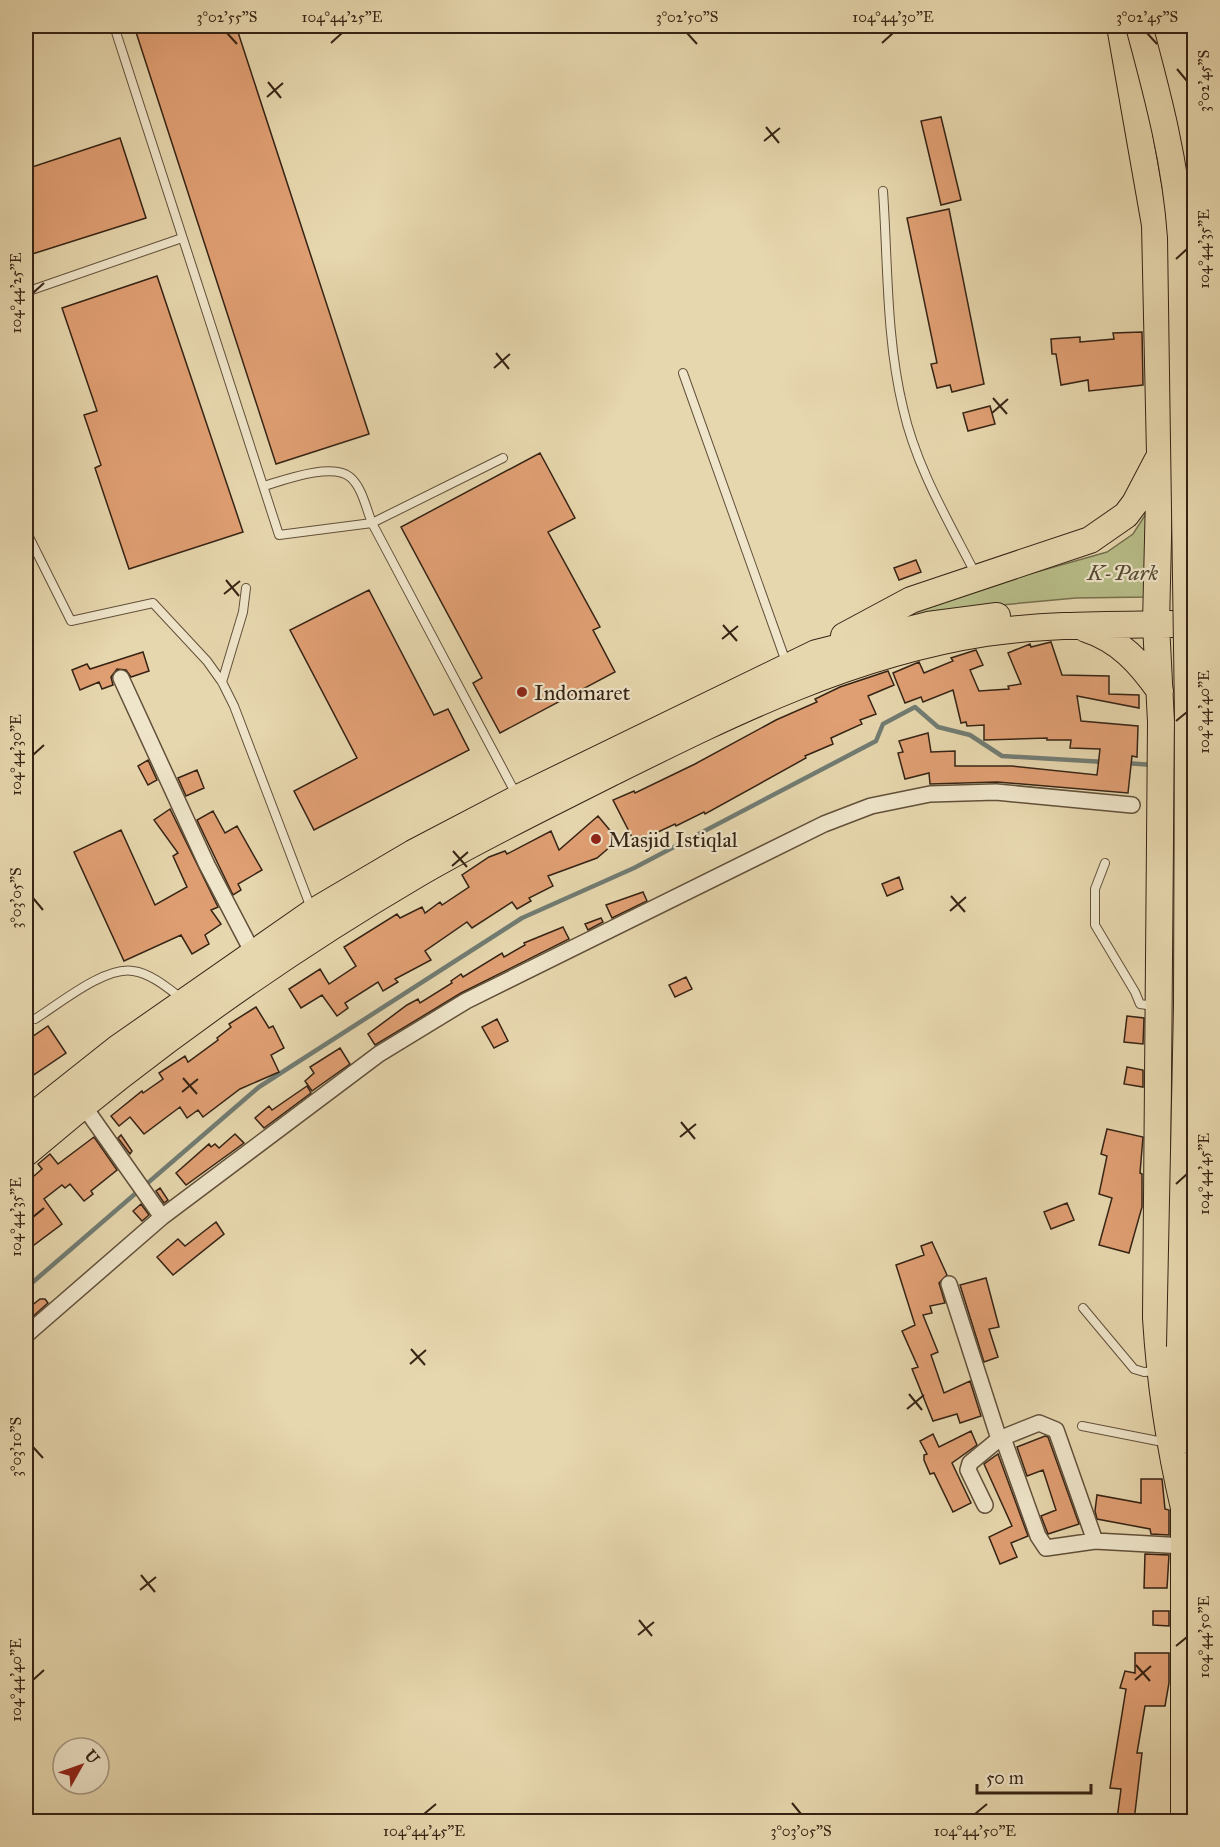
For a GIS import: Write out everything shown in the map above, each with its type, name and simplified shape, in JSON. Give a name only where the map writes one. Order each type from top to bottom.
[{"type":"highway","points":[[1120,26],[1155,225],[1161,454],[1156,615],[1161,722],[1156,1318],[1159,1371],[1169,1444],[1185,1508]]},
{"type":"highway","points":[[1140,26],[1166,127],[1178,198],[1181,237],[1188,726],[1187,1005],[1180,1347],[1185,1508],[1184,1821]]},
{"type":"highway","points":[[1160,26],[1184,119],[1194,172]]},
{"type":"highway","points":[[1179,26],[1194,86]]},
{"type":"highway","points":[[26,1153],[83,1105],[165,1029],[185,1001],[313,912],[413,853],[518,798],[816,653],[911,600],[976,576],[1064,550],[1111,527],[1135,503],[1161,454]]},
{"type":"highway","points":[[26,1121],[118,1048],[165,1029],[271,968],[414,876],[473,843],[695,731],[785,689],[853,665],[931,644],[986,633],[1077,626],[1156,615],[1194,606]]},
{"type":"highway","points":[[816,653],[876,637],[962,620],[1036,612],[1156,615],[1194,624]]},
{"type":"highway","points":[[1077,626],[1100,634],[1130,654],[1160,691]]},
{"type":"street","points":[[121,678],[207,865],[253,953]]},
{"type":"street","points":[[26,1335],[162,1217],[379,1054],[466,1002],[824,824],[871,806],[930,794],[996,792],[1099,799],[1132,805]]},
{"type":"street","points":[[83,1105],[162,1217]]},
{"type":"street","points":[[950,1284],[1000,1438],[1042,1545],[1046,1548],[1095,1541],[1185,1546]]},
{"type":"street","points":[[985,1505],[968,1470],[969,1463],[1000,1438],[1039,1423],[1056,1430],[1095,1541]]},
{"type":"lane","points":[[114,26],[150,129],[182,238],[279,535],[372,523],[503,458]]},
{"type":"lane","points":[[883,191],[894,361],[903,410],[930,484],[976,576]]},
{"type":"lane","points":[[26,292],[182,238]]},
{"type":"lane","points":[[683,373],[787,666]]},
{"type":"lane","points":[[264,486],[313,472],[339,471],[349,476],[359,488],[372,523],[518,798]]},
{"type":"lane","points":[[26,531],[71,621],[153,603],[207,661],[222,682],[234,706],[313,912]]},
{"type":"lane","points":[[222,682],[243,612],[246,588]]},
{"type":"lane","points":[[1105,863],[1095,889],[1095,925],[1140,1004],[1158,1006]]},
{"type":"lane","points":[[35,1019],[103,977],[124,970],[147,975],[185,1001]]},
{"type":"lane","points":[[1083,1308],[1134,1369],[1144,1372],[1159,1371]]},
{"type":"lane","points":[[1082,1426],[1169,1444]]},
{"type":"green space","name":"K-Park","points":[[1151,506],[1147,597],[1076,598],[947,610],[877,629],[951,596],[1107,552],[1133,534]]},
{"type":"building","points":[[134,26],[236,26],[369,434],[276,464]]},
{"type":"building","points":[[941,117],[961,200],[941,205],[921,121]]},
{"type":"building","points":[[120,138],[146,218],[26,256],[26,169]]},
{"type":"building","points":[[949,209],[984,384],[952,392],[950,385],[937,388],[931,364],[937,363],[907,218]]},
{"type":"building","points":[[157,276],[243,532],[129,569],[95,468],[101,465],[84,415],[97,411],[62,308]]},
{"type":"building","points":[[1142,332],[1143,385],[1089,391],[1088,380],[1061,385],[1056,354],[1052,354],[1051,339],[1080,337],[1080,342],[1114,339],[1113,333]]},
{"type":"building","points":[[990,406],[995,424],[968,431],[963,413]]},
{"type":"building","points":[[540,453],[575,518],[548,532],[600,627],[593,630],[615,672],[500,733],[473,683],[482,678],[401,527]]},
{"type":"building","points":[[916,560],[921,572],[899,580],[894,568]]},
{"type":"building","points":[[369,590],[434,715],[448,709],[469,750],[314,830],[294,791],[357,758],[290,630]]},
{"type":"building","points":[[1051,642],[1062,675],[1109,676],[1109,694],[1139,695],[1139,708],[1077,696],[1081,721],[1138,726],[1137,757],[1132,756],[1128,793],[997,782],[930,784],[929,773],[905,779],[898,753],[903,752],[899,741],[928,733],[931,752],[955,751],[955,766],[1012,766],[1097,775],[1100,749],[1070,748],[1071,740],[1047,740],[1047,738],[984,740],[984,725],[967,726],[966,722],[961,723],[953,690],[923,702],[921,697],[905,703],[893,673],[919,662],[924,673],[953,661],[951,658],[976,650],[983,665],[970,670],[979,691],[1009,689],[1008,686],[1021,684],[1008,653],[1030,644],[1031,647]]},
{"type":"building","points":[[143,652],[149,671],[131,677],[126,670],[117,669],[111,677],[113,685],[102,689],[99,682],[80,690],[72,670],[87,664],[90,669]]},
{"type":"building","points":[[888,671],[894,685],[868,696],[876,714],[860,720],[862,724],[831,738],[833,744],[805,756],[806,758],[705,814],[704,812],[676,826],[675,824],[635,843],[613,800],[634,791],[635,793],[695,764],[776,720],[817,702],[815,699],[840,687]]},
{"type":"building","points":[[148,760],[157,780],[148,785],[138,766]]},
{"type":"building","points":[[197,770],[204,788],[186,796],[178,778]]},
{"type":"building","points":[[170,809],[218,907],[211,910],[221,924],[205,935],[209,944],[192,954],[181,935],[124,961],[74,852],[121,830],[155,905],[187,887],[173,856],[178,853],[154,820]]},
{"type":"building","points":[[213,811],[225,833],[237,826],[262,870],[238,884],[241,890],[233,895],[197,820]]},
{"type":"building","points":[[598,816],[618,840],[597,858],[548,876],[553,886],[529,898],[531,901],[517,909],[512,902],[472,928],[467,922],[425,951],[431,960],[395,979],[398,982],[383,991],[378,982],[345,1003],[348,1008],[337,1016],[322,995],[301,1008],[289,989],[320,969],[329,984],[356,966],[344,947],[397,914],[400,918],[422,907],[425,913],[440,902],[442,905],[469,887],[462,875],[489,857],[505,851],[507,854],[551,831],[559,850]]},
{"type":"building","points":[[899,877],[903,889],[887,896],[882,884]]},
{"type":"building","points":[[643,892],[647,901],[612,918],[606,905]]},
{"type":"building","points":[[601,918],[603,922],[588,930],[585,924]]},
{"type":"building","points":[[563,927],[569,939],[461,993],[375,1045],[368,1034],[407,1005],[418,999],[420,1003],[452,983],[451,981],[461,974],[463,977],[502,953],[504,957],[525,945],[524,943]]},
{"type":"building","points":[[686,977],[692,989],[675,997],[669,985]]},
{"type":"building","points":[[256,1007],[269,1028],[273,1026],[284,1048],[271,1055],[279,1072],[240,1089],[203,1117],[198,1110],[187,1118],[180,1107],[144,1134],[130,1117],[119,1126],[111,1116],[142,1091],[143,1093],[163,1079],[159,1073],[185,1056],[188,1062],[218,1040],[217,1038],[231,1027],[229,1024]]},
{"type":"building","points":[[1127,1016],[1144,1018],[1143,1044],[1124,1042]]},
{"type":"building","points":[[497,1019],[508,1041],[494,1048],[482,1027]]},
{"type":"building","points":[[48,1026],[66,1053],[26,1080],[26,1041]]},
{"type":"building","points":[[340,1048],[350,1064],[312,1091],[305,1081],[314,1073],[310,1067]]},
{"type":"building","points":[[1127,1067],[1143,1070],[1143,1087],[1124,1084]]},
{"type":"building","points":[[307,1086],[311,1093],[264,1128],[255,1118],[269,1106],[272,1110]]},
{"type":"building","points":[[1107,1129],[1143,1137],[1140,1173],[1142,1174],[1142,1207],[1129,1253],[1099,1245],[1112,1198],[1099,1194],[1107,1156],[1101,1154]]},
{"type":"building","points":[[235,1134],[244,1143],[186,1185],[176,1173],[209,1144],[211,1147],[215,1144],[219,1148]]},
{"type":"building","points":[[121,1135],[132,1151],[130,1154],[118,1138]]},
{"type":"building","points":[[94,1137],[117,1170],[91,1191],[93,1194],[84,1201],[70,1184],[65,1188],[62,1185],[44,1199],[62,1224],[26,1251],[26,1183],[42,1169],[38,1164],[50,1154],[58,1164]]},
{"type":"building","points":[[160,1188],[168,1200],[164,1203],[156,1191]]},
{"type":"building","points":[[1067,1203],[1074,1220],[1051,1229],[1044,1212]]},
{"type":"building","points":[[141,1204],[149,1215],[142,1221],[133,1211]]},
{"type":"building","points":[[216,1222],[224,1234],[173,1275],[157,1257],[178,1239],[185,1246]]},
{"type":"building","points":[[932,1242],[947,1275],[939,1283],[945,1303],[930,1306],[932,1313],[923,1315],[938,1352],[931,1355],[944,1393],[970,1381],[981,1416],[960,1423],[957,1414],[933,1421],[912,1369],[918,1367],[902,1331],[915,1325],[896,1265],[924,1255],[921,1246]]},
{"type":"building","points":[[986,1278],[999,1327],[989,1329],[998,1357],[984,1362],[960,1285]]},
{"type":"building","points":[[40,1299],[45,1299],[48,1303],[30,1319],[26,1310]]},
{"type":"building","points":[[971,1431],[977,1445],[952,1463],[971,1503],[953,1512],[934,1473],[930,1474],[924,1460],[924,1455],[927,1454],[920,1441],[933,1434],[939,1447]]},
{"type":"building","points":[[1045,1436],[1048,1437],[1079,1524],[1048,1534],[1041,1516],[1056,1510],[1043,1470],[1027,1476],[1017,1447]]},
{"type":"building","points":[[998,1454],[1028,1536],[1011,1543],[1017,1557],[1000,1564],[989,1537],[1012,1526],[984,1464]]},
{"type":"building","points":[[1141,1479],[1162,1479],[1165,1509],[1169,1510],[1169,1535],[1151,1534],[1150,1529],[1097,1519],[1095,1511],[1097,1495],[1141,1503]]},
{"type":"building","points":[[1145,1554],[1169,1555],[1167,1588],[1144,1588]]},
{"type":"building","points":[[1153,1611],[1169,1611],[1169,1626],[1153,1625]]},
{"type":"building","points":[[1135,1653],[1169,1653],[1169,1683],[1165,1706],[1145,1706],[1137,1753],[1142,1753],[1134,1821],[1117,1819],[1121,1789],[1110,1788],[1126,1689],[1120,1688],[1125,1671],[1135,1673]]},
{"type":"waterway","points":[[26,1288],[259,1087],[522,918],[634,868],[876,741],[883,724],[915,707],[938,727],[970,735],[1002,756],[1105,762]]},
{"type":"waterway","points":[[1125,763],[1153,765]]},
{"type":"place","name":"Indomaret","points":[[522,692]]},
{"type":"place","name":"Masjid Istiqlal","points":[[596,839]]}]
